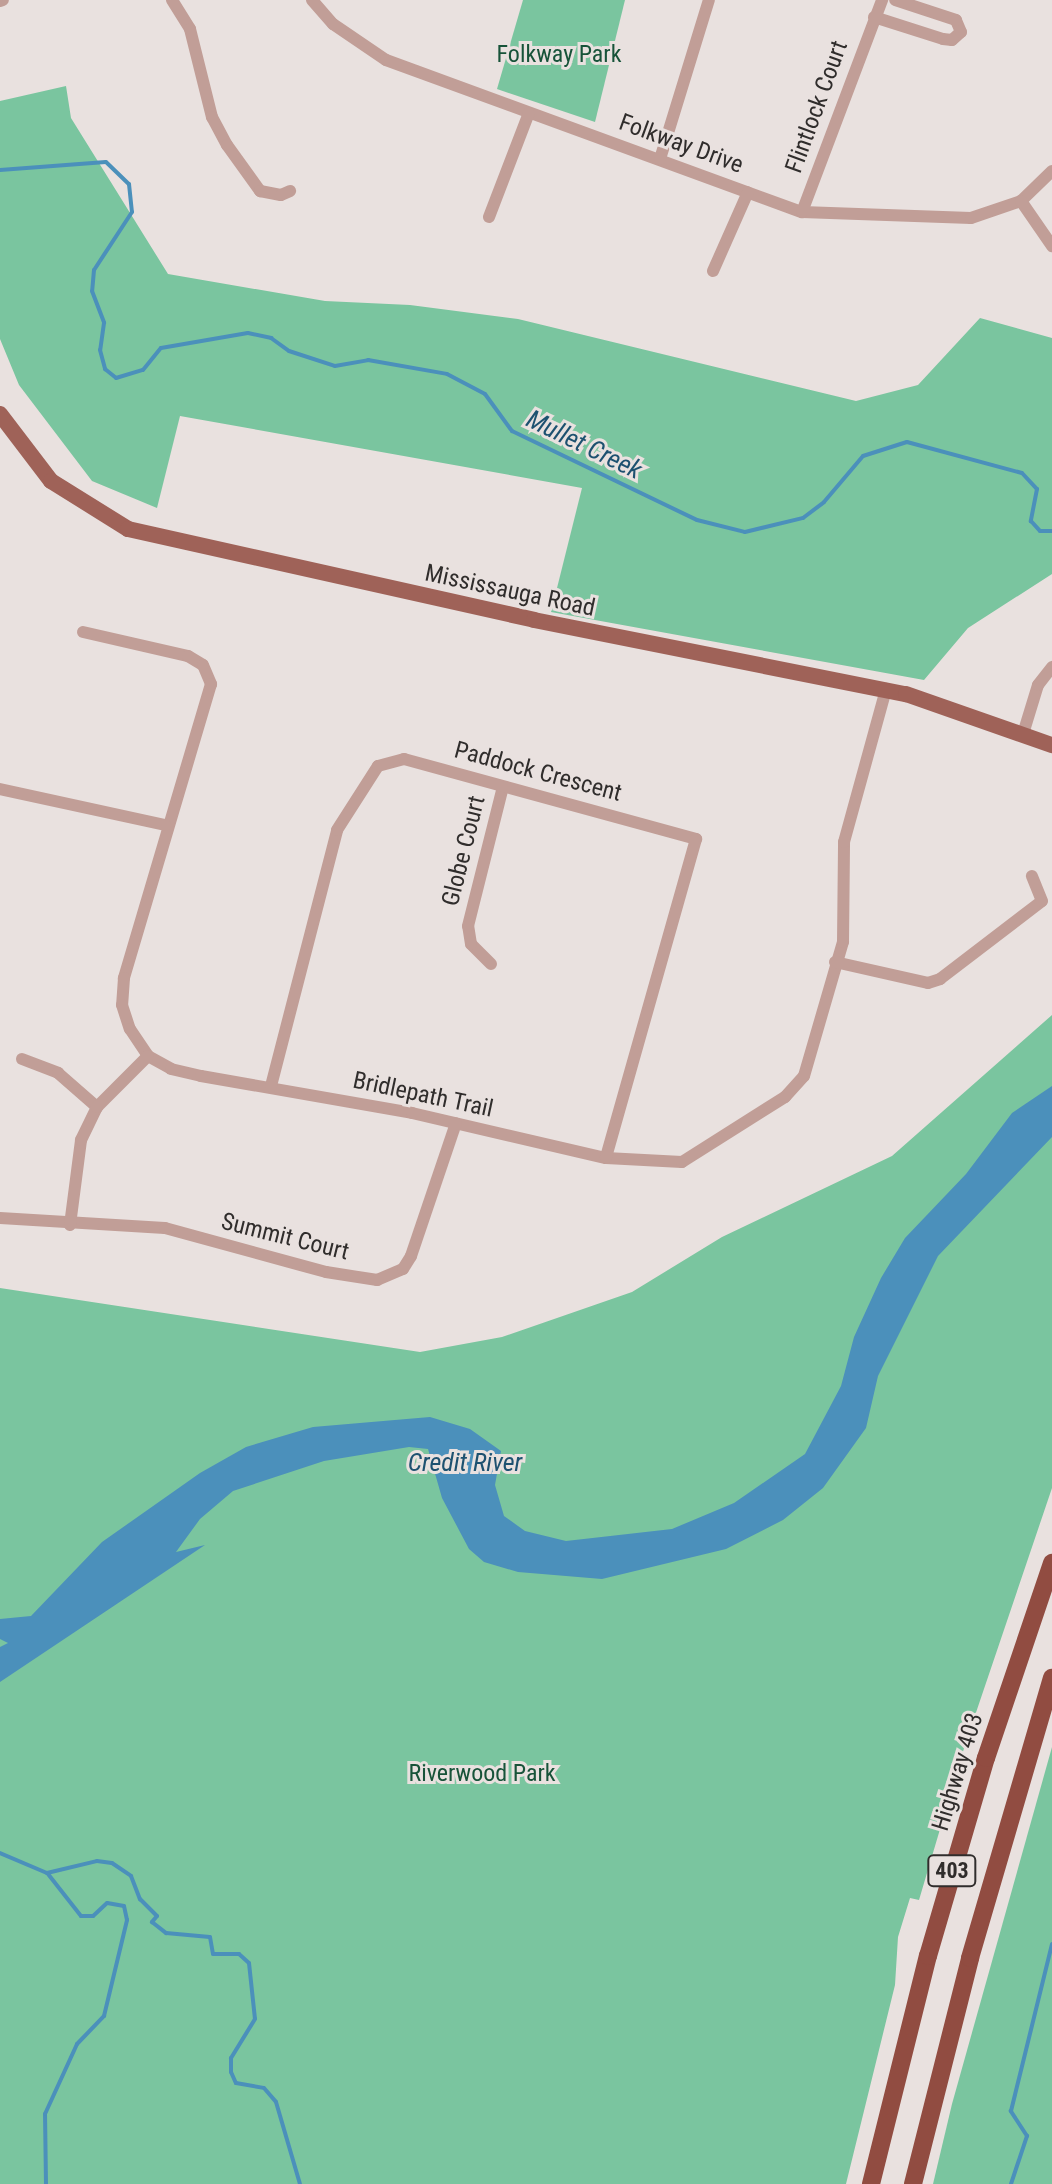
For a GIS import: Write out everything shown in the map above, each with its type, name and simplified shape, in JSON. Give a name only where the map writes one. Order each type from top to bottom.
[{"type":"highway","name":"Highway 403","points":[[871,2184],[932,1940],[986,1758],[1052,1563]]},
{"type":"highway","name":"403","points":[[913,2184],[974,1944],[1052,1678]]},
{"type":"main road","name":"Mississauga Road","points":[[0,414],[32,462],[62,489],[100,516],[162,540],[649,644],[886,689],[1052,745]]},
{"type":"street","points":[[172,0],[190,29],[212,117],[227,145],[260,191],[281,195],[290,191]]},
{"type":"street","name":"Folkway Drive","points":[[312,0],[333,24],[386,60],[802,212],[948,219],[990,214],[1021,201],[1052,171]]},
{"type":"street","points":[[660,159],[709,0]]},
{"type":"street","name":"Flintlock Court","points":[[802,212],[882,0]]},
{"type":"street","name":"Flintlock Court","points":[[874,17],[952,40],[961,32],[956,20],[895,0]]},
{"type":"street","points":[[489,217],[529,113]]},
{"type":"street","points":[[713,271],[748,192]]},
{"type":"street","points":[[1021,201],[1052,246]]},
{"type":"street","points":[[70,1225],[81,1140],[97,1107],[148,1056],[122,1005],[124,978],[165,825],[211,684],[203,665],[188,656],[83,632]]},
{"type":"street","points":[[1023,734],[1038,685],[1052,667]]},
{"type":"street","name":"Bridlepath Trail","points":[[148,1056],[171,1069],[456,1123],[606,1158],[682,1162],[795,1089],[846,917],[844,842],[886,689]]},
{"type":"street","name":"Paddock Crescent","points":[[271,1086],[332,846],[378,766],[404,759],[696,839],[606,1158]]},
{"type":"street","name":"Globe Court","points":[[491,964],[471,944],[468,926],[503,787]]},
{"type":"street","points":[[0,805],[2,789],[165,825]]},
{"type":"street","points":[[835,962],[928,983],[940,979],[1042,901],[1032,876]]},
{"type":"street","points":[[22,1059],[58,1073],[97,1107]]},
{"type":"street","name":"Summit Court","points":[[0,1218],[70,1225],[165,1228],[326,1272],[377,1280],[403,1269],[411,1256],[456,1123]]},
{"type":"green space","name":"Folkway Park","points":[[523,0],[625,0],[595,122],[497,89]]},
{"type":"green space","points":[[66,86],[71,118],[168,274],[325,301],[410,305],[518,319],[856,401],[918,385],[980,318],[1052,338],[1052,574],[968,628],[924,680],[551,612],[582,488],[180,416],[157,508],[92,481],[19,385],[0,339],[0,101]]},
{"type":"green space","name":"Riverwood Park","points":[[1052,1015],[1052,1488],[965,1745],[919,1900],[910,1898],[898,1937],[895,1985],[846,2184],[0,2184],[0,1288],[420,1352],[502,1337],[632,1292],[722,1237],[892,1156]]},
{"type":"green space","points":[[1052,1747],[1052,2184],[933,2184],[952,2104]]},
{"type":"water","name":"Credit River","points":[[1052,1086],[1052,1137],[938,1256],[878,1376],[866,1428],[823,1488],[783,1520],[726,1549],[602,1579],[518,1572],[484,1562],[469,1549],[442,1498],[428,1449],[409,1447],[324,1461],[233,1491],[200,1519],[176,1552],[205,1545],[0,1682],[0,1647],[8,1643],[0,1639],[0,1619],[31,1616],[102,1542],[200,1473],[246,1447],[313,1427],[430,1417],[470,1429],[501,1451],[495,1485],[504,1516],[525,1531],[566,1541],[672,1529],[734,1503],[805,1454],[841,1386],[854,1337],[881,1278],[905,1238],[966,1174],[1012,1113]]},
{"type":"waterway","name":"Mullet Creek","points":[[0,170],[106,162],[129,184],[132,212],[94,270],[92,291],[104,323],[100,350],[105,369],[116,378],[143,370],[161,348],[248,333],[271,338],[289,351],[335,366],[368,360],[447,374],[485,394],[512,431],[697,520],[745,532],[803,518],[824,502],[863,456],[907,442],[1022,473],[1037,489],[1031,521],[1040,531],[1052,531]]},
{"type":"waterway","points":[[0,1853],[47,1873],[97,1861],[112,1863],[131,1876],[140,1899],[157,1916],[152,1922],[166,1933],[210,1937],[213,1954],[239,1954],[249,1963],[255,2019],[231,2058],[231,2072],[236,2083],[264,2088],[276,2102],[300,2184]]},
{"type":"waterway","points":[[46,2184],[45,2114],[77,2044],[104,2016],[127,1920],[124,1906],[107,1903],[93,1916],[81,1916],[48,1874]]},
{"type":"waterway","points":[[1011,2184],[1027,2136],[1011,2111],[1052,1944]]}]
